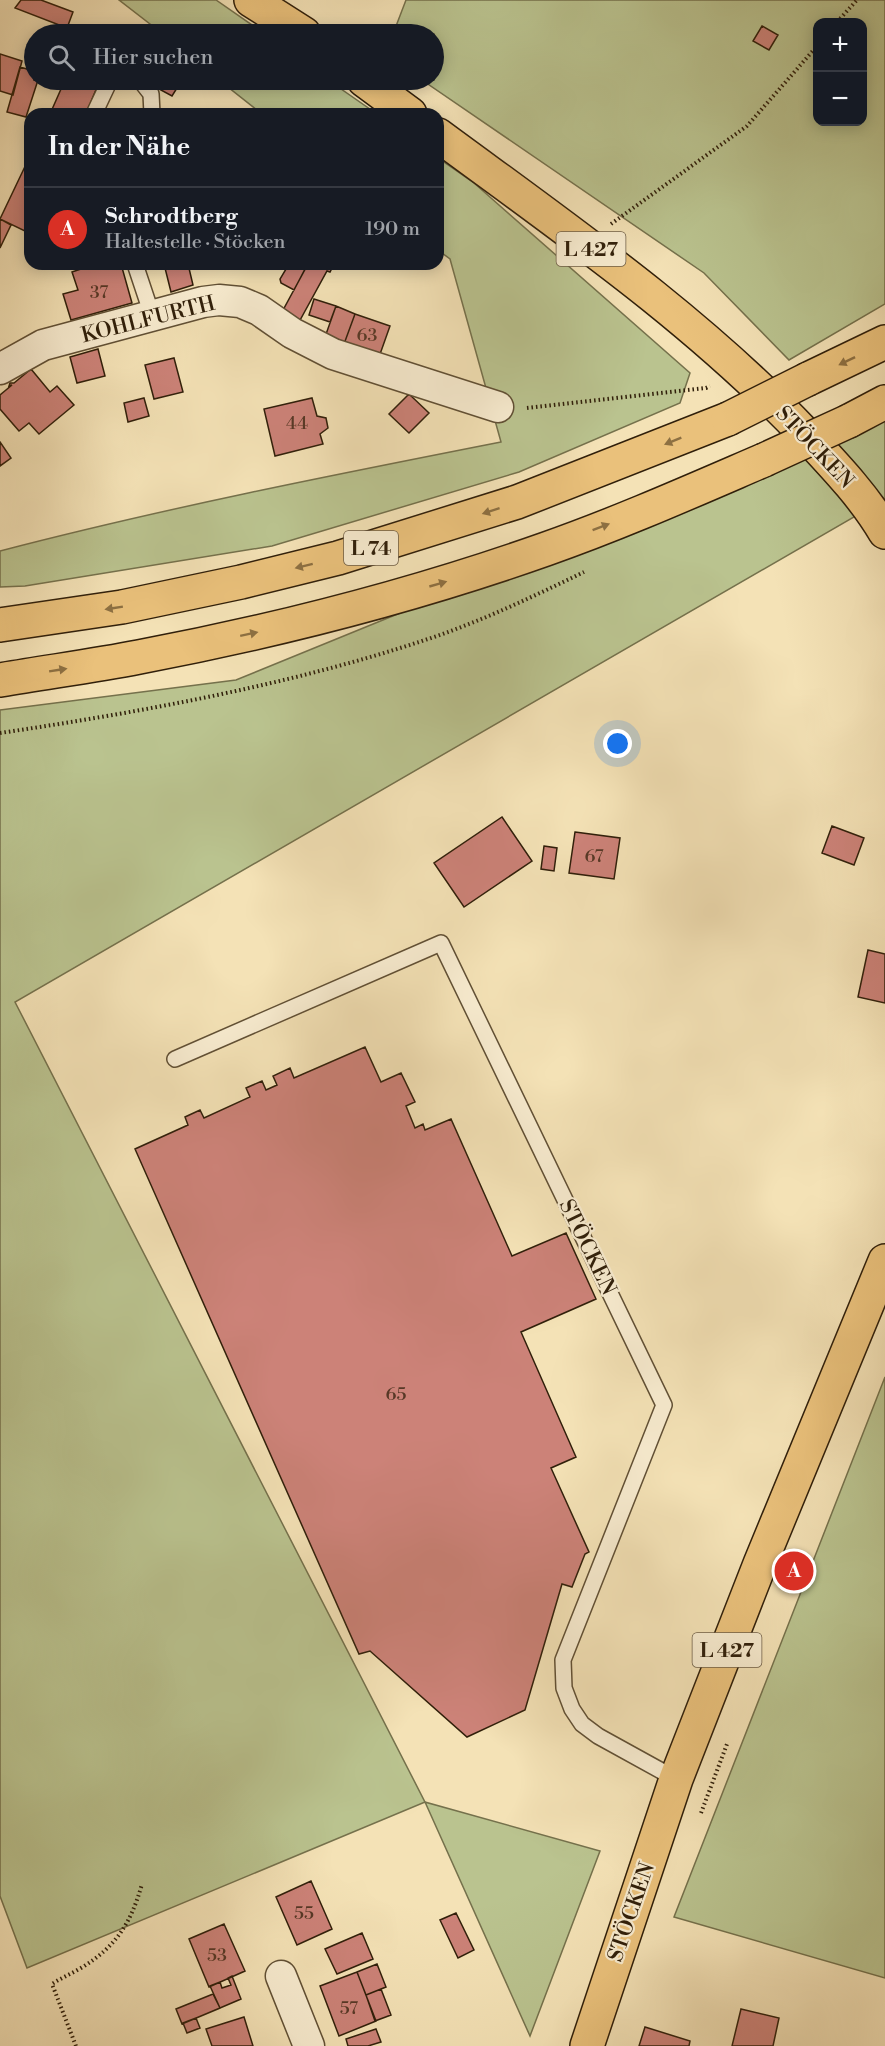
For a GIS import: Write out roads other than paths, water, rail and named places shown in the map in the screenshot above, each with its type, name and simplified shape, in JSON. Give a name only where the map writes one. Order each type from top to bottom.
[{"type":"main road","points":[[251,0],[288,24]]},
{"type":"main road","points":[[378,90],[402,108]]},
{"type":"main road","name":"STÖCKEN","points":[[444,139],[585,244],[739,368],[822,452],[864,501],[885,532]]},
{"type":"main road","name":"L 74","points":[[0,625],[122,607],[241,582],[338,558],[517,502],[728,419],[885,342]]},
{"type":"main road","name":"L 74","points":[[0,680],[138,657],[255,633],[448,581],[546,549],[663,503],[764,460],[885,402]]},
{"type":"main road","name":"STÖCKEN","points":[[587,2046],[676,1779],[760,1564],[885,1261]]},
{"type":"street","name":"KOHLFURTH","points":[[0,369],[43,345],[152,315],[219,300],[240,302],[259,310],[292,333],[333,354],[498,407]]},
{"type":"street","points":[[281,1976],[309,2046]]},
{"type":"lane","points":[[97,108],[105,90]]},
{"type":"lane","points":[[148,90],[151,94],[152,108]]},
{"type":"lane","points":[[137,270],[152,315]]},
{"type":"lane","name":"STÖCKEN","points":[[175,1059],[441,943],[664,1405],[563,1660],[564,1688],[572,1710],[582,1724],[598,1737],[676,1779]]},
{"type":"place","name":"Schrodtberg","points":[[794,1571]]}]
